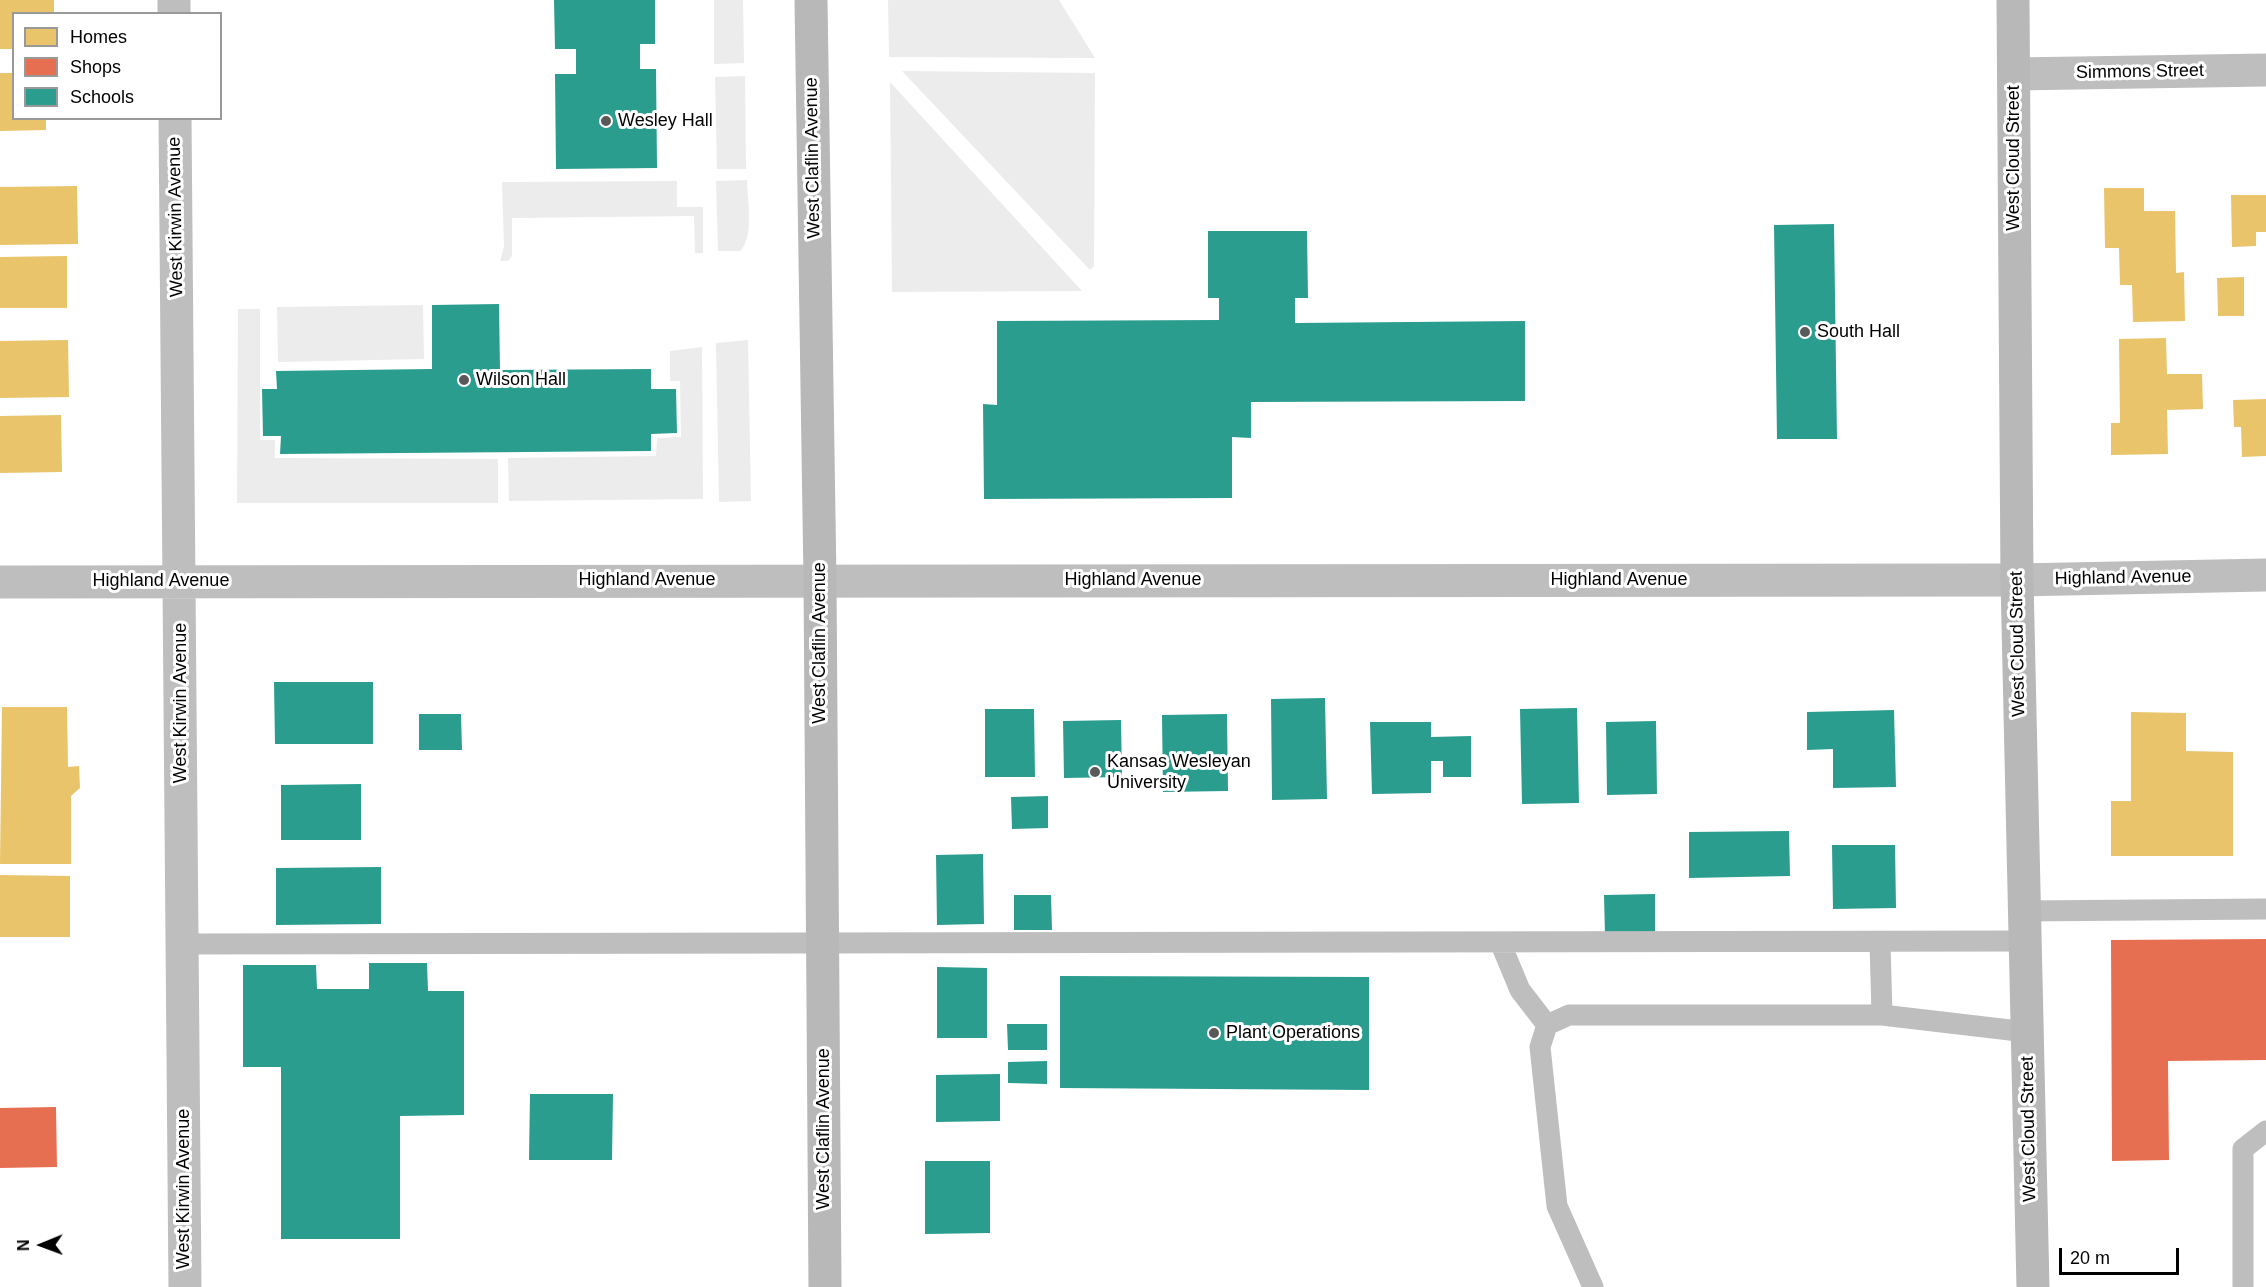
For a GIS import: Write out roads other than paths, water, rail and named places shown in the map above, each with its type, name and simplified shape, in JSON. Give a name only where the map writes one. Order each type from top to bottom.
[{"type":"main road","name":"West Claflin Avenue","points":[[811,0],[820,580],[825,1287]]},
{"type":"main road","name":"West Cloud Street","points":[[2013,0],[2017,580],[2033,1287]]},
{"type":"street","name":"Simmons Street","points":[[2014,74],[2266,70]]},
{"type":"street","name":"West Kirwin Avenue","points":[[175,120],[185,1287]]},
{"type":"street","name":"Highland Avenue","points":[[0,582],[180,580],[2017,580],[2266,575]]},
{"type":"lane","points":[[183,944],[1880,942],[2024,926],[2266,909]]},
{"type":"lane","points":[[1500,942],[1520,990],[1547,1025]]},
{"type":"lane","points":[[1880,942],[1882,1015]]},
{"type":"lane","points":[[1547,1025],[1569,1016],[1882,1015],[2027,1032]]},
{"type":"lane","points":[[1547,1025],[1540,1047],[1557,1206],[1593,1287]]},
{"type":"lane","points":[[2243,1287],[2243,1149],[2266,1131]]},
{"type":"place","name":"Wesley Hall","points":[[606,121]]},
{"type":"place","name":"South Hall","points":[[1805,332]]},
{"type":"place","name":"Wilson Hall","points":[[464,380]]},
{"type":"place","name":"Kansas Wesleyan University","points":[[1095,772]]},
{"type":"place","name":"Plant Operations","points":[[1214,1033]]}]
